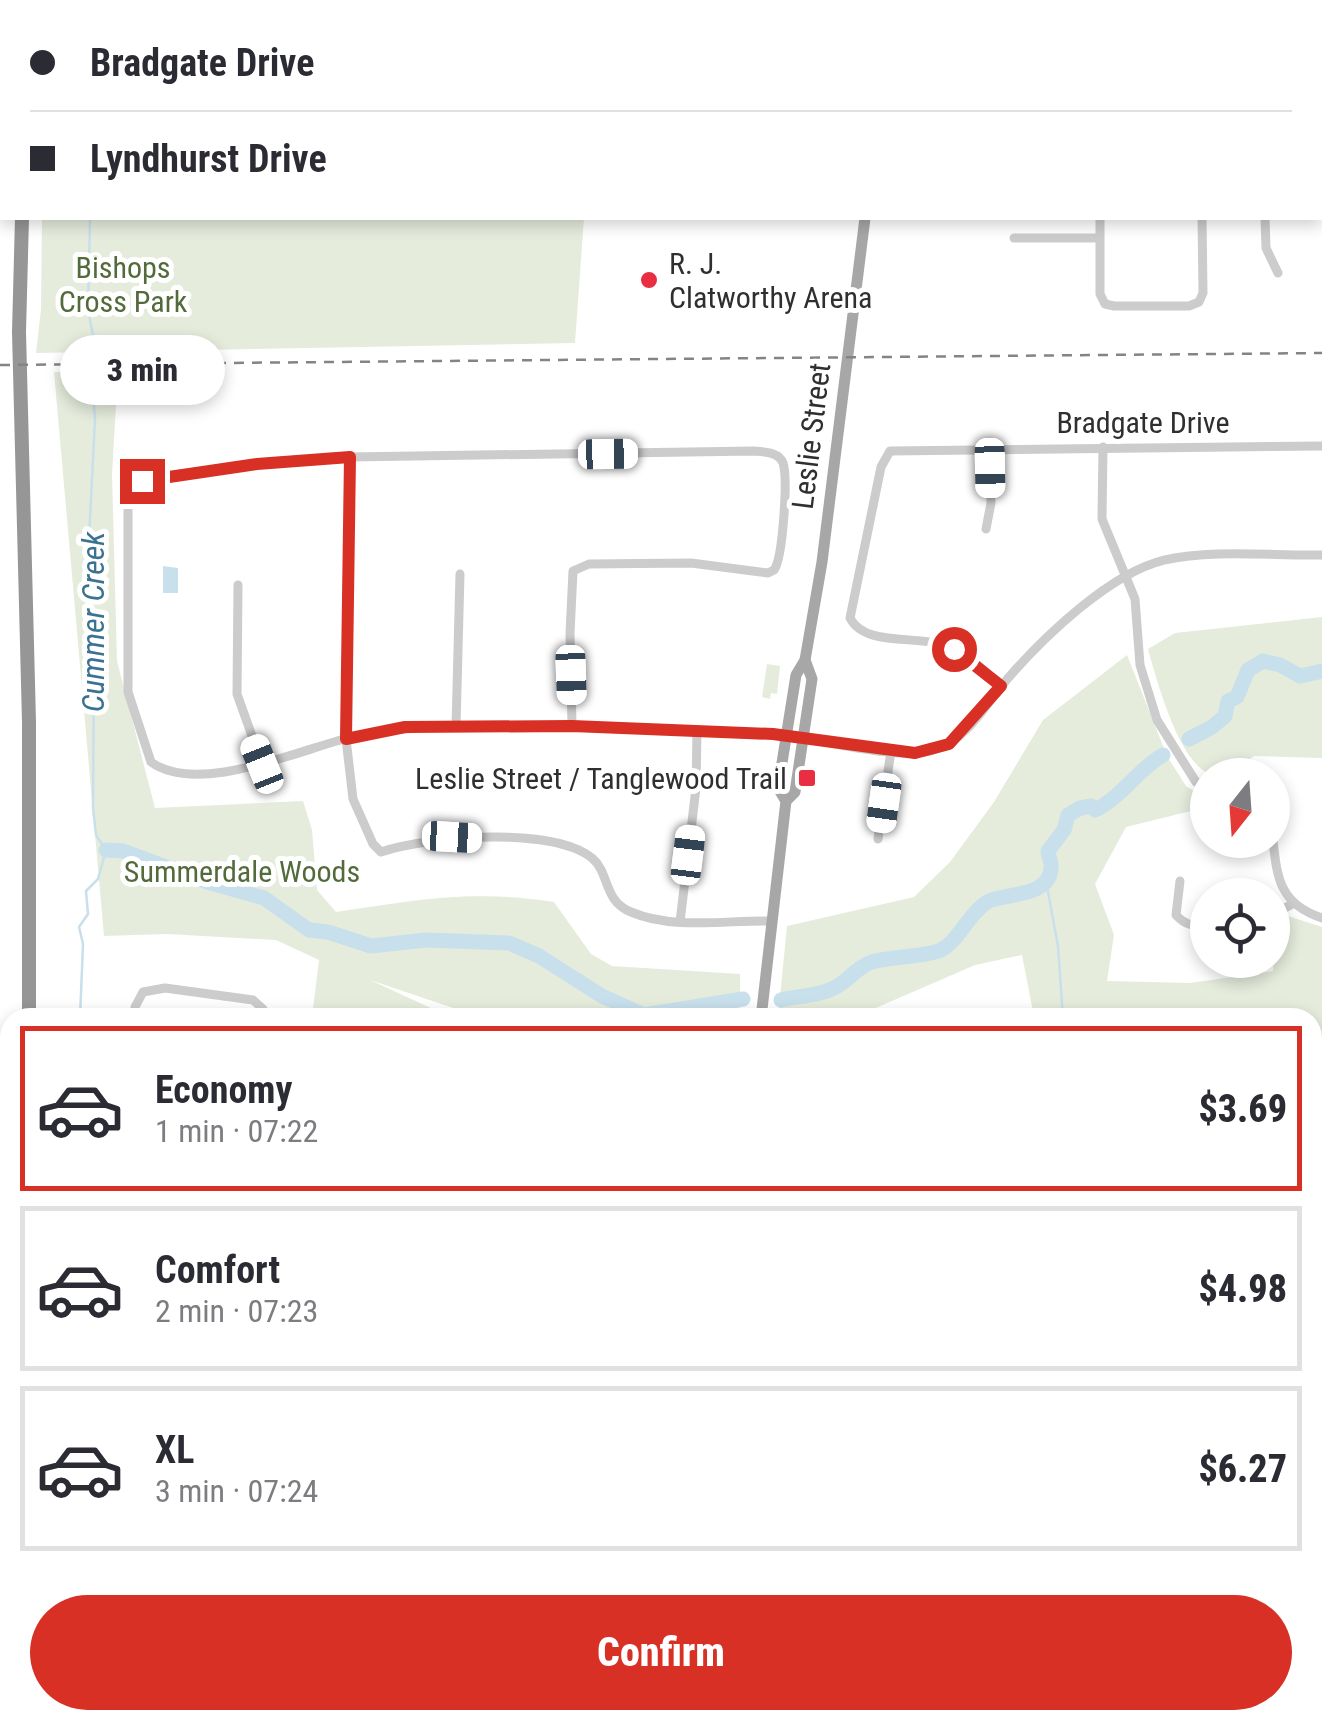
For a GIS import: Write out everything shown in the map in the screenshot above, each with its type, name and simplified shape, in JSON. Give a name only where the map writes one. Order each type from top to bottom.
[{"type":"highway","points":[[22,220],[19,332],[29,722],[29,1008]]},
{"type":"main road","name":"Leslie Street","points":[[786,802],[778,788],[796,675],[805,660],[822,562],[865,220]]},
{"type":"main road","name":"Leslie Street","points":[[762,1008],[786,802],[794,792],[812,679],[805,660]]},
{"type":"street","points":[[1100,220],[1100,294],[1105,304],[1192,306],[1203,293],[1202,220]]},
{"type":"street","points":[[1265,220],[1266,248],[1278,273]]},
{"type":"street","points":[[1014,238],[1099,238]]},
{"type":"street","name":"Bradgate Drive","points":[[1001,686],[948,646],[870,635],[856,628],[850,618],[880,467],[890,451],[1322,446]]},
{"type":"street","points":[[1103,447],[1102,519],[1128,577],[1138,615],[1137,653],[1158,720],[1190,772]]},
{"type":"street","points":[[986,530],[991,504],[990,448]]},
{"type":"street","points":[[572,726],[570,633],[574,571],[590,564],[691,563],[768,573],[774,570],[781,554],[784,477],[780,458],[754,451],[350,457],[257,464],[132,484],[128,493],[128,692],[151,762],[158,768],[205,773],[262,764],[346,739],[405,727],[572,726],[697,731],[788,736],[891,751],[928,752],[949,744],[1025,659],[1084,604],[1128,577],[1162,561],[1185,557],[1322,556]]},
{"type":"street","points":[[350,457],[346,739],[354,800],[373,844],[381,852],[452,837],[552,842],[582,851],[598,863],[609,894],[630,912],[680,922],[770,921]]},
{"type":"street","points":[[456,726],[460,574]]},
{"type":"street","points":[[238,585],[236,694],[262,764]]},
{"type":"street","points":[[680,922],[696,788],[697,731]]},
{"type":"street","points":[[878,838],[891,751]]},
{"type":"street","points":[[1276,858],[1280,884],[1294,903],[1322,918]]},
{"type":"street","points":[[1180,881],[1176,916],[1190,925]]},
{"type":"street","points":[[1290,905],[1294,903]]},
{"type":"street","points":[[136,1008],[143,992],[165,988],[253,1000],[261,1008]]},
{"type":"green space","name":"Bishops Cross Park","points":[[42,220],[584,220],[575,343],[36,353],[41,309]]},
{"type":"green space","name":"Summerdale Woods","points":[[118,371],[112,474],[117,661],[155,808],[303,801],[312,830],[317,890],[336,912],[471,896],[554,902],[591,954],[612,966],[740,974],[740,1008],[453,1008],[370,980],[431,1008],[313,1008],[319,960],[276,940],[167,934],[104,936],[54,372]]},
{"type":"green space","points":[[1322,617],[1322,758],[1192,758],[1171,720],[1148,649],[1175,633]]},
{"type":"green space","points":[[1127,655],[1167,756],[1190,788],[1190,811],[1126,827],[1095,884],[1114,935],[1107,981],[1190,983],[1225,978],[1290,978],[1290,917],[1322,927],[1322,1008],[1032,1008],[1022,955],[975,965],[876,1008],[779,1008],[787,926],[914,897],[950,862],[994,802],[1043,720]]},
{"type":"green space","points":[[767,664],[780,666],[777,694],[771,693],[770,699],[762,697]]},
{"type":"water","points":[[163,566],[178,568],[178,593],[163,593]]},
{"type":"waterway","name":"Cummer Creek","points":[[90,220],[88,310],[93,335]]},
{"type":"waterway","name":"Cummer Creek","points":[[80,1008],[83,944],[79,927],[88,914],[86,891],[98,879],[106,850],[96,835],[93,808],[94,660],[88,557],[93,390]]},
{"type":"waterway","points":[[1189,739],[1225,716],[1228,701],[1237,697],[1248,670],[1263,661],[1300,676],[1322,671]]},
{"type":"waterway","points":[[781,1000],[827,991],[872,962],[941,950],[989,901],[1028,892],[1045,883],[1051,865],[1048,851],[1064,830],[1068,815],[1080,808],[1091,806],[1095,810],[1104,805],[1163,755]]},
{"type":"waterway","points":[[106,850],[123,851],[264,898],[309,930],[371,946],[426,940],[509,943],[629,1008]]},
{"type":"waterway","points":[[1046,881],[1058,946],[1062,1008]]},
{"type":"waterway","points":[[687,1008],[743,999]]},
{"type":"railway","points":[[0,365],[1322,353]]},
{"type":"place","name":"R. J. Clatworthy Arena","points":[[649,280]]},
{"type":"place","name":"Leslie Street / Tanglewood Trail","points":[[807,778]]},
{"type":"route","points":[[142,481],[257,464],[350,457],[346,739],[405,727],[572,726],[773,734],[891,751],[928,752],[949,744],[967,728],[1001,686],[954,649]]}]
